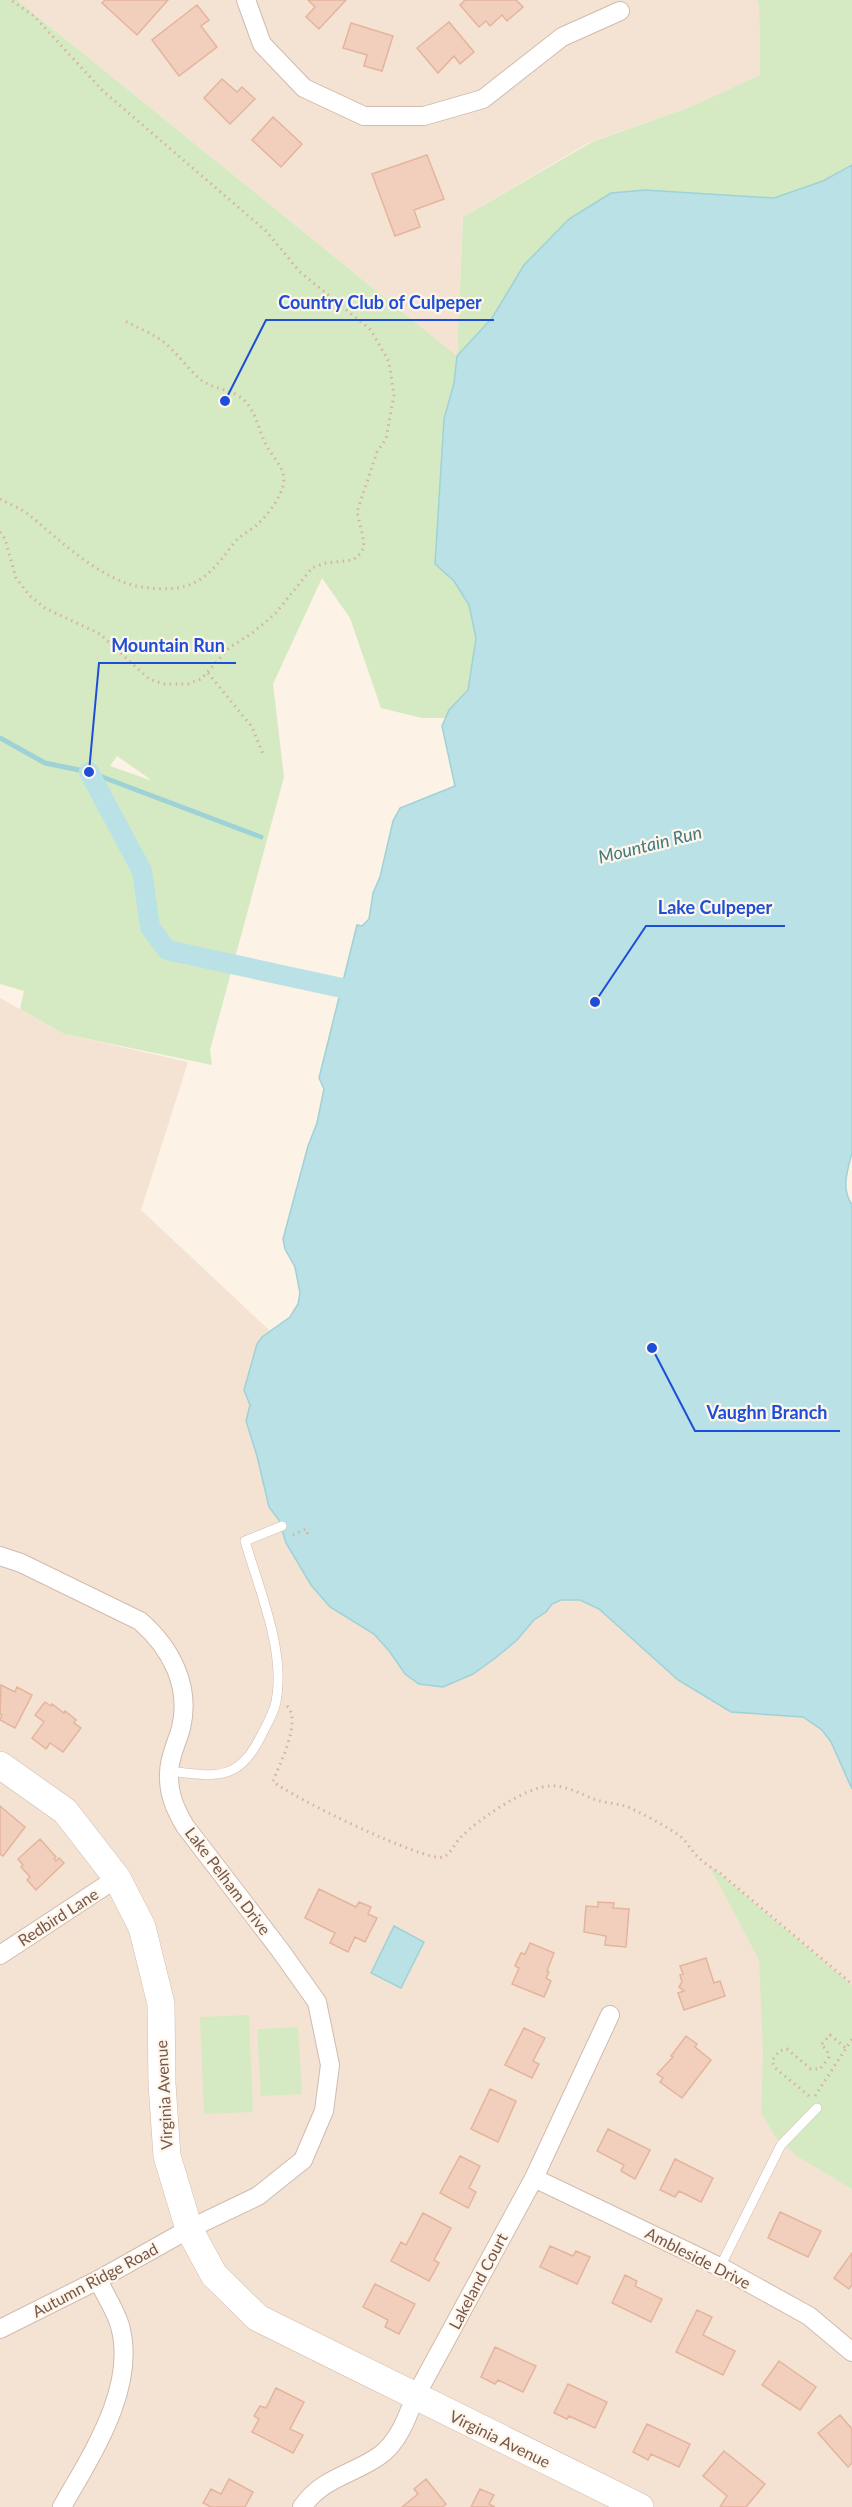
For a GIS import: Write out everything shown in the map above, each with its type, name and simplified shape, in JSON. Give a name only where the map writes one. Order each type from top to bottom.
[{"type":"street","points":[[246,0],[262,44],[304,88],[364,116],[424,116],[483,99],[562,37],[620,11]]},
{"type":"street","name":"Lake Pelham Drive","points":[[0,1556],[21,1563],[140,1621],[162,1643],[180,1680],[184,1701],[181,1729],[169,1771],[171,1796],[184,1826],[280,1950],[316,2002],[330,2065],[324,2112],[303,2160],[258,2196],[189,2229]]},
{"type":"street","name":"Virginia Avenue","points":[[0,1765],[65,1812],[117,1878],[142,1927],[161,2004],[162,2084],[167,2156],[189,2229],[214,2275],[258,2318],[640,2507]]},
{"type":"street","name":"Redbird Lane","points":[[0,1955],[117,1878]]},
{"type":"street","name":"Lakeland Court","points":[[302,2507],[312,2493],[380,2456],[402,2429],[415,2397],[534,2178],[609,2015]]},
{"type":"street","name":"Ambleside Drive","points":[[534,2178],[720,2267],[809,2316],[852,2352]]},
{"type":"street","name":"Autumn Ridge Road","points":[[0,2329],[98,2280],[189,2229]]},
{"type":"street","points":[[62,2507],[107,2424],[124,2366],[120,2326],[98,2280]]},
{"type":"lane","points":[[169,1771],[213,1775],[235,1770],[254,1751],[276,1703],[277,1656],[245,1541],[282,1526]]},
{"type":"lane","points":[[720,2267],[781,2145],[817,2108]]},
{"type":"path","points":[[0,532],[5,538],[16,578],[30,596],[45,608],[100,634],[149,679],[164,684],[188,684],[208,673],[230,646],[251,634],[275,614],[312,568],[326,563],[353,560],[362,554],[363,537],[357,512],[377,452],[386,439],[394,395],[389,362],[372,330],[300,272],[266,231],[103,91],[34,16],[11,0]]},
{"type":"path","points":[[0,499],[27,514],[39,526],[93,566],[141,587],[167,588],[192,586],[209,573],[238,537],[257,525],[274,505],[283,486],[284,476],[278,460],[269,450],[254,413],[244,400],[227,389],[201,380],[165,343],[126,321]]},
{"type":"path","points":[[208,673],[252,726],[263,754]]},
{"type":"path","points":[[276,1703],[290,1708],[294,1716],[293,1726],[273,1781],[295,1796],[417,1853],[441,1858],[450,1853],[458,1840],[486,1816],[514,1798],[541,1787],[551,1785],[566,1788],[597,1800],[625,1806],[680,1836],[698,1858],[721,1874],[852,1984]]},
{"type":"path","points":[[846,2048],[830,2035],[821,2045],[827,2050],[829,2057],[820,2069],[811,2069],[788,2049],[780,2051],[772,2061],[777,2070],[813,2099],[852,2039]]},
{"type":"shaded area","points":[[17,0],[756,0],[759,5],[760,75],[690,107],[588,143],[463,217],[457,356]]},
{"type":"shaded area","points":[[0,998],[64,1034],[188,1062],[141,1210],[333,1390],[852,1663],[852,2507],[0,2507]]},
{"type":"green space","points":[[0,0],[17,0],[457,356],[454,383],[444,419],[435,564],[454,581],[469,605],[476,638],[468,690],[445,718],[422,718],[381,708],[350,618],[322,578],[273,684],[284,777],[210,1050],[212,1065],[64,1034],[20,1009],[24,991],[0,984]],"holes":[[[117,756],[150,780],[110,766]]]},
{"type":"green space","points":[[756,0],[852,0],[852,186],[774,198],[645,190],[611,193],[569,219],[524,265],[492,318],[457,356],[463,217],[592,142],[690,107],[760,75],[759,5]]},
{"type":"green space","points":[[709,1865],[852,1985],[852,2189],[797,2156],[776,2138],[761,2112],[763,2053],[759,1960]]},
{"type":"green space","points":[[249,2015],[253,2112],[204,2114],[200,2017]]},
{"type":"green space","points":[[298,2027],[302,2094],[261,2096],[257,2029]]},
{"type":"water","points":[[852,165],[852,1153],[846,1186],[852,1205],[852,1789],[831,1742],[822,1730],[803,1717],[731,1712],[678,1680],[599,1609],[580,1600],[561,1600],[552,1604],[516,1641],[473,1674],[443,1687],[419,1684],[405,1674],[374,1634],[330,1607],[311,1585],[286,1543],[279,1520],[269,1507],[246,1421],[250,1405],[244,1390],[257,1344],[262,1337],[290,1317],[298,1304],[300,1293],[295,1267],[285,1249],[283,1239],[308,1146],[317,1123],[324,1089],[319,1078],[357,925],[362,926],[369,919],[373,893],[380,877],[393,821],[400,808],[455,786],[442,726],[449,710],[468,690],[476,638],[469,605],[454,581],[435,564],[444,419],[454,383],[457,356],[492,318],[524,265],[569,219],[611,193],[645,190],[774,198],[823,181]]},
{"type":"water","points":[[394,1926],[424,1942],[401,1988],[371,1973]]},
{"type":"building","points":[[105,0],[168,0],[137,35],[102,3]]},
{"type":"building","points":[[308,0],[346,0],[319,29],[306,17],[315,7]]},
{"type":"building","points":[[465,0],[516,0],[523,7],[507,21],[502,15],[490,26],[486,21],[479,27],[460,5]]},
{"type":"building","points":[[197,5],[209,20],[201,26],[217,47],[179,76],[152,40]]},
{"type":"building","points":[[449,22],[474,52],[460,64],[454,56],[438,73],[417,48]]},
{"type":"building","points":[[351,23],[393,36],[382,71],[364,66],[367,55],[343,48]]},
{"type":"building","points":[[222,79],[237,92],[242,87],[255,99],[230,124],[204,98]]},
{"type":"building","points":[[273,117],[302,144],[281,167],[252,140]]},
{"type":"building","points":[[427,155],[444,199],[414,210],[420,227],[395,236],[372,174]]},
{"type":"building","points":[[1,1685],[15,1692],[17,1687],[32,1695],[15,1728],[0,1720],[2,1715],[0,1714]]},
{"type":"building","points":[[45,1702],[64,1713],[65,1711],[76,1720],[74,1723],[81,1728],[63,1752],[50,1743],[46,1749],[32,1738],[44,1722],[35,1715]]},
{"type":"building","points":[[0,1806],[25,1827],[3,1856],[0,1854]]},
{"type":"building","points":[[40,1839],[56,1857],[54,1859],[56,1861],[59,1858],[64,1863],[36,1890],[27,1880],[30,1877],[21,1867],[23,1865],[18,1859]]},
{"type":"building","points":[[319,1889],[356,1907],[359,1902],[371,1907],[368,1914],[377,1918],[365,1942],[355,1937],[348,1952],[330,1943],[335,1933],[305,1918]]},
{"type":"building","points":[[598,1902],[614,1903],[613,1908],[629,1909],[626,1947],[605,1945],[606,1936],[584,1932],[586,1906],[598,1907]]},
{"type":"building","points":[[530,1943],[554,1953],[546,1978],[551,1981],[544,1997],[512,1984],[519,1968],[515,1966],[521,1953],[525,1954]]},
{"type":"building","points":[[706,1958],[714,1983],[720,1981],[725,1996],[684,2010],[678,1993],[684,1991],[679,1987],[682,1982],[680,1975],[683,1974],[680,1966]]},
{"type":"building","points":[[524,2028],[545,2038],[533,2061],[539,2064],[532,2078],[505,2065]]},
{"type":"building","points":[[686,2036],[697,2044],[695,2047],[711,2060],[682,2098],[660,2082],[663,2078],[657,2074],[673,2057],[671,2056]]},
{"type":"building","points":[[490,2089],[516,2101],[498,2142],[471,2129]]},
{"type":"building","points":[[608,2129],[650,2150],[635,2179],[621,2171],[624,2165],[597,2151]]},
{"type":"building","points":[[460,2156],[480,2166],[469,2188],[476,2192],[468,2208],[440,2193]]},
{"type":"building","points":[[675,2159],[713,2178],[701,2202],[679,2191],[675,2197],[660,2190]]},
{"type":"building","points":[[780,2212],[821,2231],[808,2257],[768,2238]]},
{"type":"building","points":[[423,2213],[451,2228],[434,2260],[439,2263],[429,2281],[391,2261],[401,2242],[406,2245]]},
{"type":"building","points":[[550,2246],[573,2256],[576,2251],[590,2257],[577,2284],[540,2267]]},
{"type":"building","points":[[852,2253],[852,2285],[849,2289],[834,2278]]},
{"type":"building","points":[[625,2275],[637,2281],[635,2286],[662,2299],[651,2322],[612,2303]]},
{"type":"building","points":[[375,2284],[415,2304],[399,2334],[385,2327],[388,2320],[363,2307]]},
{"type":"building","points":[[697,2310],[712,2317],[703,2335],[735,2351],[723,2375],[676,2352]]},
{"type":"building","points":[[495,2347],[536,2366],[523,2392],[498,2380],[495,2384],[481,2377]]},
{"type":"building","points":[[779,2361],[816,2387],[800,2410],[762,2385]]},
{"type":"building","points":[[568,2384],[607,2402],[595,2428],[569,2416],[567,2419],[554,2413]]},
{"type":"building","points":[[276,2388],[304,2402],[290,2429],[303,2435],[293,2453],[252,2432],[259,2419],[254,2416],[260,2406],[266,2408]]},
{"type":"building","points":[[840,2415],[852,2429],[852,2463],[848,2467],[818,2433]]},
{"type":"building","points":[[647,2424],[690,2444],[679,2467],[651,2454],[648,2460],[633,2452]]},
{"type":"building","points":[[724,2451],[765,2484],[746,2507],[720,2507],[727,2496],[703,2476]]},
{"type":"building","points":[[229,2479],[253,2492],[245,2507],[211,2507],[203,2503],[211,2489],[221,2494]]},
{"type":"building","points":[[426,2479],[446,2504],[443,2507],[402,2507],[418,2494],[414,2489]]},
{"type":"building","points":[[480,2489],[494,2495],[489,2504],[495,2507],[471,2507]]},
{"type":"waterway","name":"Mountain Run","points":[[0,738],[45,763],[89,772],[261,837]]},
{"type":"waterway","points":[[89,772],[142,871],[150,927],[167,950],[365,993]]},
{"type":"place","name":"Country Club of Culpeper","points":[[225,401]]},
{"type":"place","name":"Mountain Run","points":[[89,772]]},
{"type":"place","name":"Lake Culpeper","points":[[595,1002]]},
{"type":"place","name":"Vaughn Branch","points":[[652,1348]]}]
